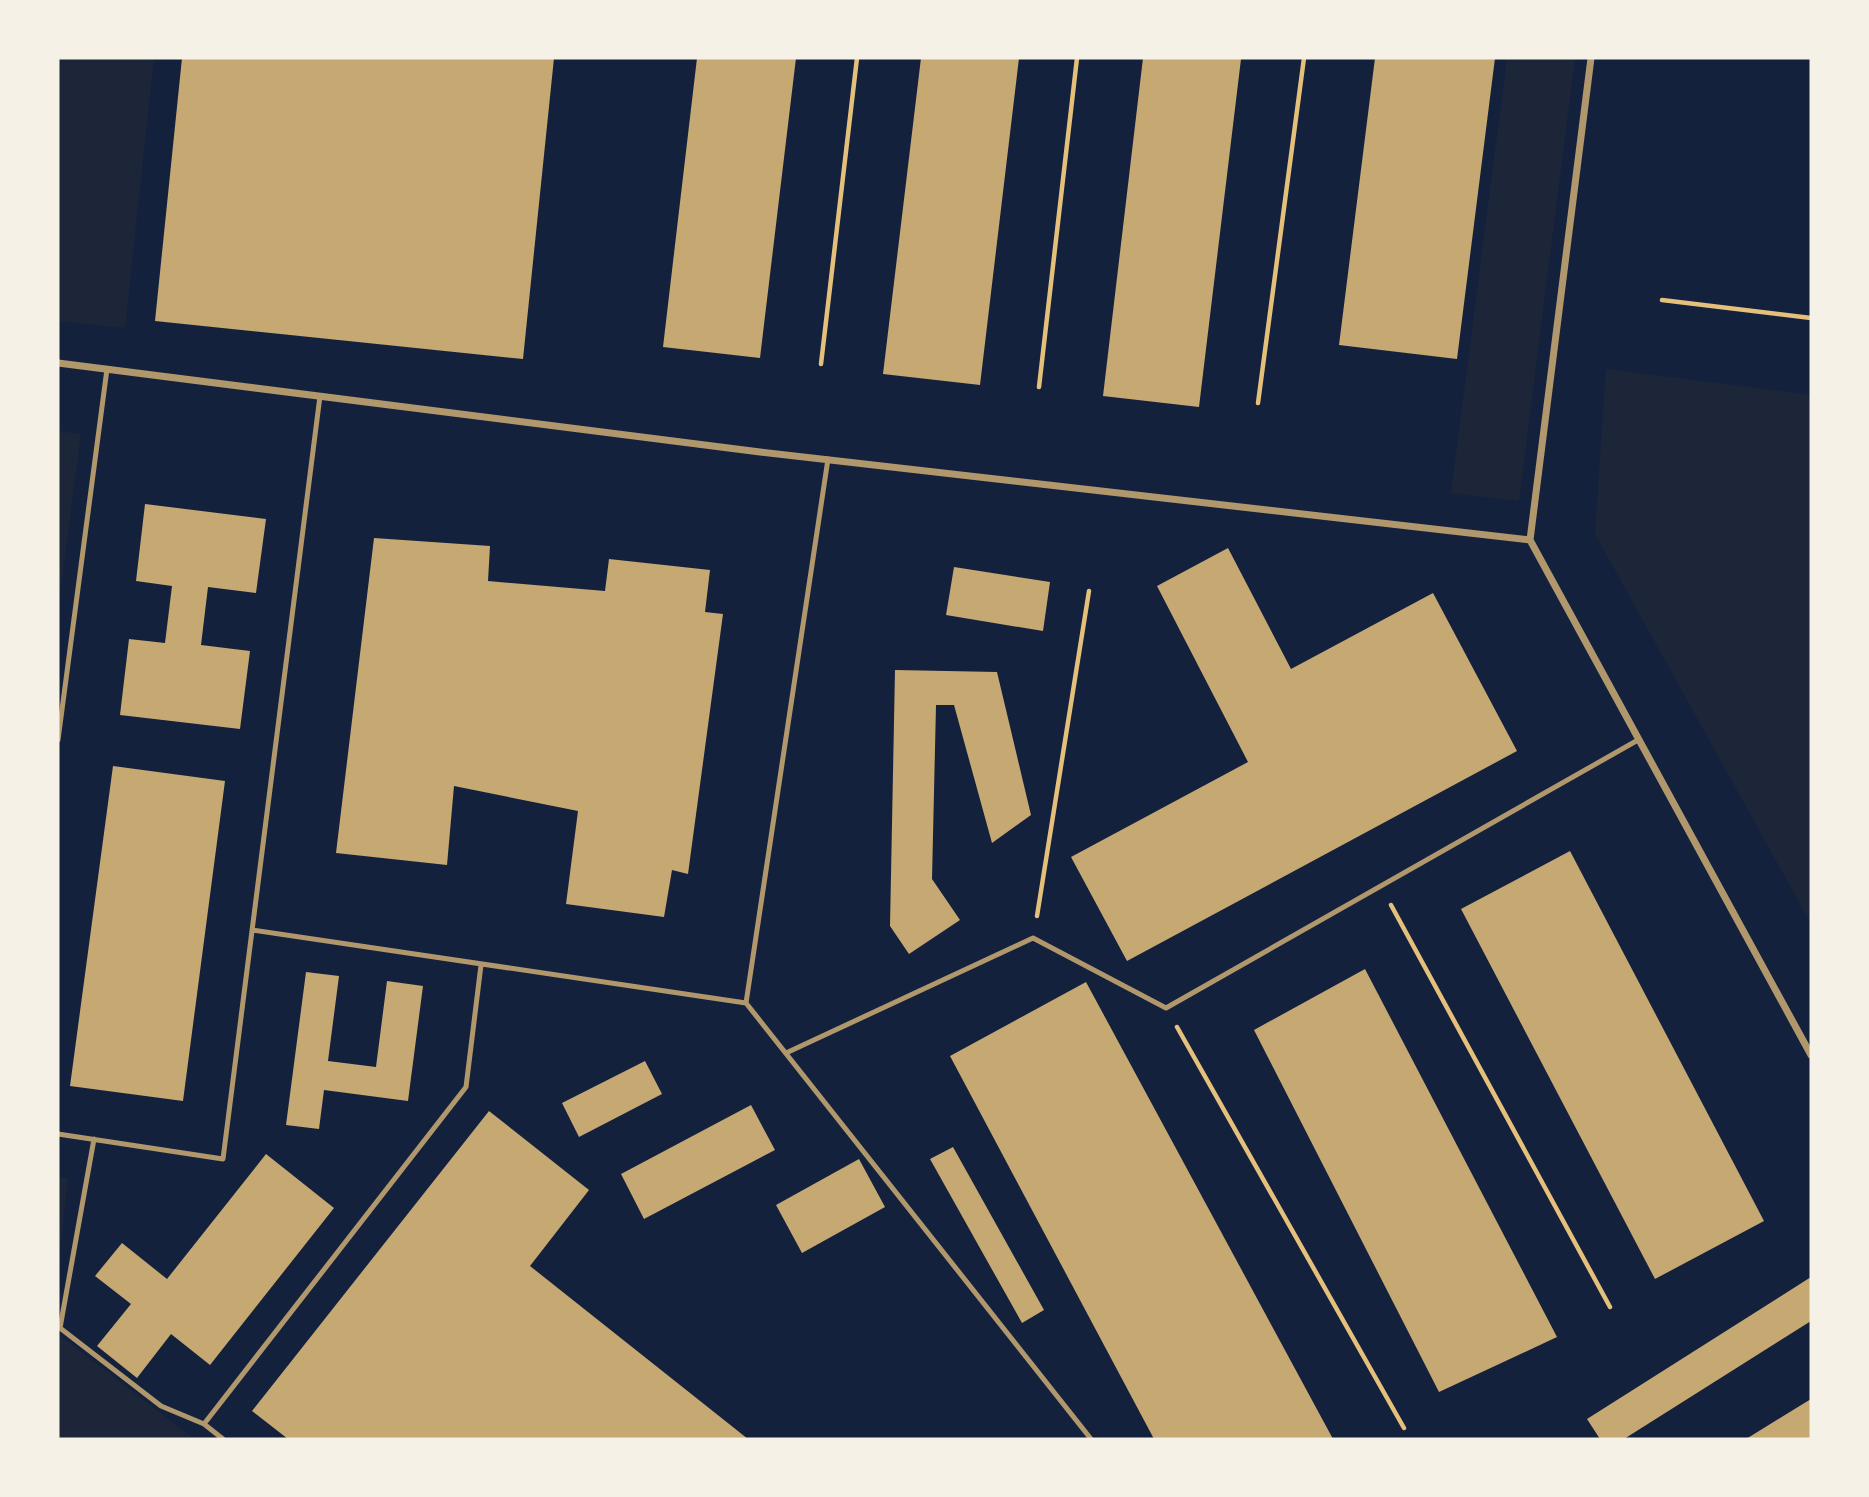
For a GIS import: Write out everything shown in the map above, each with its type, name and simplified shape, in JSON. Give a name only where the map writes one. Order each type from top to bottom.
[{"type":"street","points":[[1591,58],[1530,540],[1811,1055]]},
{"type":"street","points":[[58,363],[828,459],[1530,540]]},
{"type":"lane","points":[[58,740],[107,369]]},
{"type":"lane","points":[[58,1134],[223,1159],[320,396]]},
{"type":"lane","points":[[746,1003],[828,459]]},
{"type":"lane","points":[[786,1053],[1033,938],[1166,1008],[1638,740]]},
{"type":"lane","points":[[252,930],[746,1003],[1091,1439]]},
{"type":"lane","points":[[204,1424],[466,1087],[481,965]]},
{"type":"lane","points":[[94,1139],[60,1328],[161,1406],[204,1424],[223,1439]]},
{"type":"path","points":[[821,364],[857,58]]},
{"type":"path","points":[[1039,387],[1077,58]]},
{"type":"path","points":[[1258,403],[1304,58]]},
{"type":"path","points":[[1662,300],[1811,318]]},
{"type":"path","points":[[1033,938],[1089,591]]},
{"type":"path","points":[[1381,886],[1610,1307]]},
{"type":"path","points":[[1166,1008],[1404,1428]]},
{"type":"shaded area","points":[[58,58],[154,58],[125,328],[58,321]]},
{"type":"shaded area","points":[[1507,58],[1575,58],[1519,501],[1451,493]]},
{"type":"shaded area","points":[[1606,369],[1811,395],[1811,924],[1595,534]]},
{"type":"shaded area","points":[[58,431],[81,434],[58,610]]},
{"type":"shaded area","points":[[58,1177],[68,1178],[58,1270]]},
{"type":"shaded area","points":[[58,1334],[194,1439],[58,1439]]},
{"type":"building","points":[[182,58],[554,58],[523,359],[155,321]]},
{"type":"building","points":[[697,58],[796,58],[760,358],[663,347]]},
{"type":"building","points":[[921,58],[1019,58],[980,385],[883,374]]},
{"type":"building","points":[[1143,58],[1241,59],[1199,407],[1103,396]]},
{"type":"building","points":[[1375,58],[1495,58],[1457,359],[1339,345]]},
{"type":"building","points":[[145,504],[266,519],[256,593],[208,587],[201,645],[250,651],[240,729],[120,715],[129,639],[165,643],[172,586],[136,581]]},
{"type":"building","points":[[374,538],[490,546],[488,581],[605,591],[609,559],[710,570],[705,612],[723,614],[688,874],[672,870],[664,917],[566,904],[578,811],[454,786],[447,865],[336,853]]},
{"type":"building","points":[[1228,548],[1291,669],[1433,593],[1517,751],[1127,961],[1071,857],[1248,762],[1157,586]]},
{"type":"building","points":[[954,567],[1050,582],[1043,631],[946,615]]},
{"type":"building","points":[[895,670],[997,672],[1031,815],[992,843],[954,705],[936,705],[932,879],[960,920],[909,954],[890,926]]},
{"type":"building","points":[[113,766],[225,781],[183,1101],[70,1086]]},
{"type":"building","points":[[1570,851],[1764,1221],[1655,1279],[1461,909]]},
{"type":"building","points":[[1365,969],[1557,1337],[1439,1392],[1254,1030]]},
{"type":"building","points":[[306,972],[339,976],[328,1061],[376,1067],[387,981],[423,986],[408,1101],[324,1090],[319,1129],[286,1125]]},
{"type":"building","points":[[1086,982],[1333,1439],[1154,1439],[950,1056]]},
{"type":"building","points":[[645,1061],[662,1094],[579,1137],[562,1103]]},
{"type":"building","points":[[751,1105],[775,1150],[644,1219],[621,1174]]},
{"type":"building","points":[[489,1111],[589,1190],[530,1266],[748,1439],[288,1439],[252,1411]]},
{"type":"building","points":[[953,1147],[1044,1310],[1022,1323],[930,1159]]},
{"type":"building","points":[[266,1154],[334,1208],[210,1365],[171,1334],[137,1378],[97,1346],[131,1304],[95,1276],[122,1243],[167,1279]]},
{"type":"building","points":[[859,1159],[885,1207],[802,1253],[776,1205]]},
{"type":"building","points":[[1811,1277],[1811,1321],[1624,1439],[1600,1439],[1587,1419]]},
{"type":"building","points":[[1811,1399],[1811,1439],[1746,1439]]}]
